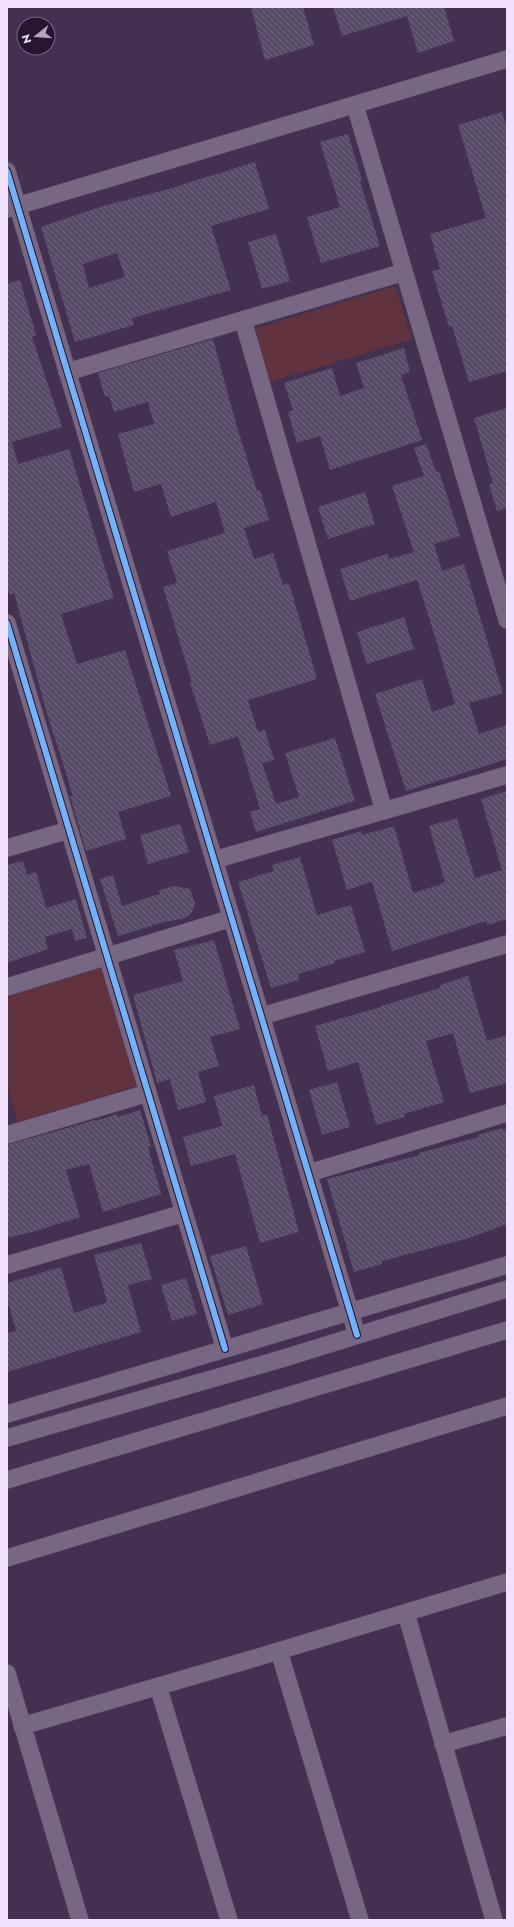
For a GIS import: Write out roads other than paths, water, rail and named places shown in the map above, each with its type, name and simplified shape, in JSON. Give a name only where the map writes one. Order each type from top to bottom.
[{"type":"street","points":[[12,208],[507,59]]},
{"type":"street","points":[[355,105],[507,620]]},
{"type":"street","points":[[7,171],[12,208],[67,372],[357,1335]]},
{"type":"street","points":[[67,372],[404,272]]},
{"type":"street","points":[[243,320],[384,811]]},
{"type":"street","points":[[7,623],[226,1349]]},
{"type":"street","points":[[214,860],[507,775]]},
{"type":"street","points":[[7,848],[69,830]]},
{"type":"street","points":[[7,987],[232,918]]},
{"type":"street","points":[[262,1016],[507,944]]},
{"type":"street","points":[[7,1135],[148,1093]]},
{"type":"street","points":[[309,1173],[507,1113]]},
{"type":"street","points":[[7,1265],[184,1213]]},
{"type":"street","points":[[7,1414],[507,1265]]},
{"type":"street","points":[[7,1438],[357,1335],[507,1289]]},
{"type":"street","points":[[7,1480],[507,1330]]},
{"type":"street","points":[[7,1558],[507,1406]]},
{"type":"street","points":[[22,1726],[279,1651],[507,1582]]},
{"type":"street","points":[[406,1612],[494,1920]]},
{"type":"street","points":[[279,1651],[360,1920]]},
{"type":"street","points":[[7,1673],[80,1920]]},
{"type":"street","points":[[158,1686],[229,1920]]},
{"type":"street","points":[[443,1744],[507,1726]]}]
